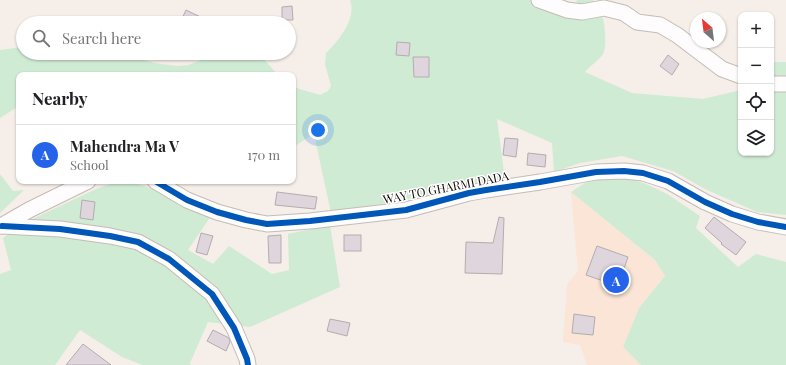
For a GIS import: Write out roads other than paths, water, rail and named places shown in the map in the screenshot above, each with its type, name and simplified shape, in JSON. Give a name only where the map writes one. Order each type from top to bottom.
[{"type":"street","points":[[539,0],[561,8],[582,12],[604,8],[624,13],[637,22],[660,25],[677,35],[722,69],[738,75]]},
{"type":"street","points":[[774,84],[786,84]]},
{"type":"street","name":"WAY TO GHARMI DADA","points":[[160,184],[187,200],[217,212],[267,224],[310,221],[406,210],[463,194],[596,172],[624,171],[643,173],[668,181],[705,202],[732,214],[758,222],[786,227]]},
{"type":"street","points":[[1,226],[29,210],[82,184]]},
{"type":"street","points":[[1,226],[60,229],[110,236],[138,242],[169,259],[212,294],[234,328],[248,365]]},
{"type":"place","name":"Mahendra Ma V","points":[[616,280]]}]
